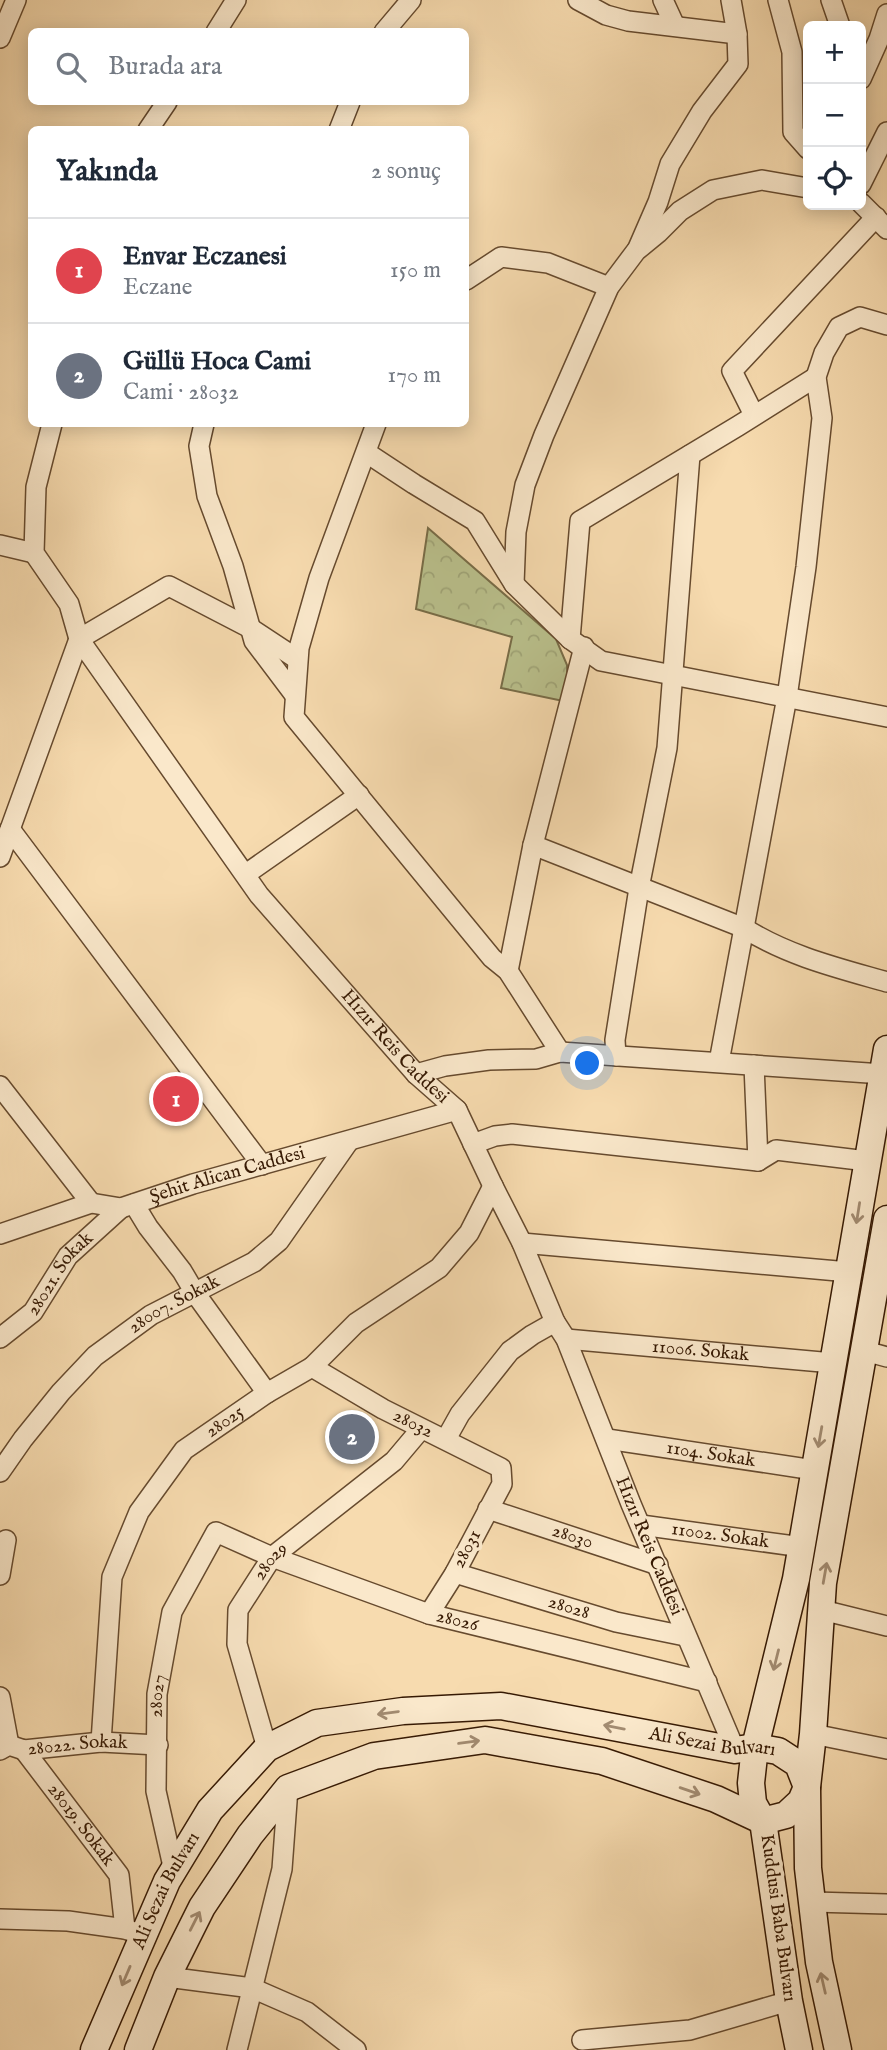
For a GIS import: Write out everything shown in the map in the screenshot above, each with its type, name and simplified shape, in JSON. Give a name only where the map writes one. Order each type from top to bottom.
[{"type":"main road","name":"Kuddusi Baba Bulvarı","points":[[799,2050],[789,2001],[763,1821],[753,1803],[745,1749],[796,1579],[885,1061]]},
{"type":"main road","points":[[838,2050],[819,1962],[808,1868],[807,1787],[823,1583],[876,1354],[887,1219]]},
{"type":"main road","name":"Ali Sezai Bulvarı","points":[[94,2050],[134,1932],[210,1810],[267,1748],[317,1723],[403,1711],[501,1706],[745,1749],[778,1751],[798,1765],[807,1787]]},
{"type":"main road","points":[[288,1788],[374,1756],[485,1740],[602,1761],[716,1799],[763,1821],[786,1815],[801,1801],[807,1787]]},
{"type":"main road","name":"Ali Sezai Bulvarı","points":[[138,2050],[167,1978],[202,1907],[250,1835],[288,1788]]},
{"type":"street","points":[[0,38],[16,0]]},
{"type":"street","points":[[218,28],[236,0]]},
{"type":"street","points":[[387,28],[411,0]]},
{"type":"street","points":[[578,0],[606,15],[628,21],[737,34]]},
{"type":"street","points":[[663,0],[675,26]]},
{"type":"street","points":[[514,584],[516,532],[524,485],[609,287],[636,251],[658,202],[670,164],[702,111],[738,64],[737,34],[731,0]]},
{"type":"street","points":[[778,0],[792,52],[793,132],[806,147]]},
{"type":"street","points":[[831,0],[838,21]]},
{"type":"street","points":[[866,68],[887,14]]},
{"type":"street","points":[[151,126],[165,105]]},
{"type":"street","points":[[341,126],[349,105]]},
{"type":"street","points":[[866,174],[887,132]]},
{"type":"street","points":[[636,251],[680,211],[713,190],[762,180],[803,184]]},
{"type":"street","points":[[754,415],[732,371],[882,223],[866,208]]},
{"type":"street","points":[[469,278],[501,257],[548,262],[609,287]]},
{"type":"street","points":[[719,1062],[787,697],[806,568],[822,418],[816,377],[824,353],[839,327],[860,317],[887,325]]},
{"type":"street","points":[[508,971],[577,643],[580,521],[816,377]]},
{"type":"street","points":[[0,545],[34,553],[36,487],[51,427]]},
{"type":"street","points":[[203,427],[199,446],[207,496],[233,566],[254,641],[294,694]]},
{"type":"street","points":[[375,427],[319,578],[297,659],[294,717],[492,958],[508,971],[560,1052]]},
{"type":"street","points":[[367,453],[475,521],[514,584],[577,643],[601,661],[887,717]]},
{"type":"street","points":[[616,1056],[615,1040],[640,887],[667,748],[690,455]]},
{"type":"street","name":"Hızır Reis Caddesi","points":[[34,553],[69,604],[79,639],[260,895],[416,1074],[457,1110],[522,1243],[555,1322],[566,1339],[685,1636],[707,1682],[745,1749]]},
{"type":"street","points":[[0,857],[79,639],[169,586],[250,628],[297,659]]},
{"type":"street","points":[[246,874],[359,794]]},
{"type":"street","points":[[10,829],[262,1165]]},
{"type":"street","points":[[533,845],[744,928],[804,958],[887,982]]},
{"type":"street","points":[[416,1074],[445,1066],[489,1060],[536,1059],[560,1052],[754,1065],[885,1061]]},
{"type":"street","points":[[754,1065],[758,1161]]},
{"type":"street","points":[[0,1086],[91,1203]]},
{"type":"street","name":"Şehit Alican Caddesi","points":[[0,1234],[91,1203],[128,1206],[193,1184],[457,1110]]},
{"type":"street","points":[[472,1144],[495,1136],[512,1134],[758,1161],[776,1150],[867,1161]]},
{"type":"street","name":"28007. Sokak","points":[[0,1472],[61,1392],[95,1356],[151,1315],[254,1262],[279,1241],[349,1141]]},
{"type":"street","name":"28025","points":[[101,1742],[112,1577],[139,1511],[184,1450],[267,1393],[312,1367],[356,1323],[439,1268],[469,1233],[493,1186]]},
{"type":"street","points":[[128,1206],[182,1271],[267,1393]]},
{"type":"street","name":"28021. Sokak","points":[[0,1338],[33,1312],[68,1256],[128,1206]]},
{"type":"street","points":[[522,1243],[849,1272]]},
{"type":"street","points":[[446,1439],[460,1414],[510,1351],[555,1322]]},
{"type":"street","name":"11006. Sokak","points":[[566,1339],[833,1363]]},
{"type":"street","name":"28032","points":[[312,1367],[383,1409],[501,1468],[502,1484]]},
{"type":"street","name":"28029","points":[[267,1748],[237,1644],[238,1610],[272,1557],[394,1461],[421,1429]]},
{"type":"street","name":"1104. Sokak","points":[[607,1439],[814,1470]]},
{"type":"street","name":"28031","points":[[429,1614],[455,1573],[502,1484]]},
{"type":"street","name":"28030","points":[[488,1509],[658,1565]]},
{"type":"street","name":"11002. Sokak","points":[[641,1525],[802,1547]]},
{"type":"street","name":"28026","points":[[216,1532],[272,1557],[429,1614],[707,1682]]},
{"type":"street","name":"28027","points":[[174,1871],[156,1791],[157,1694],[172,1612],[216,1532]]},
{"type":"street","points":[[0,1575],[6,1540]]},
{"type":"street","name":"28028","points":[[455,1573],[616,1622],[685,1636]]},
{"type":"street","points":[[822,1610],[887,1626]]},
{"type":"street","points":[[0,1697],[11,1748]]},
{"type":"street","points":[[813,1734],[887,1749]]},
{"type":"street","name":"28022. Sokak","points":[[11,1748],[101,1742],[158,1745]]},
{"type":"street","name":"28019. Sokak","points":[[11,1748],[119,1875],[134,1932]]},
{"type":"street","points":[[237,2050],[282,1869],[288,1788]]},
{"type":"street","points":[[813,1902],[887,1904]]},
{"type":"street","points":[[0,1919],[68,1921],[134,1932]]},
{"type":"street","points":[[167,1978],[252,1988],[307,2012],[356,2050]]},
{"type":"street","points":[[582,2040],[690,2029],[789,2001]]},
{"type":"green space","points":[[428,528],[556,639],[567,665],[568,702],[501,688],[512,637],[416,609]]},
{"type":"place","name":"Envar Eczanesi","points":[[176,1099]]},
{"type":"place","name":"Güllü Hoca Cami","points":[[352,1437]]}]
